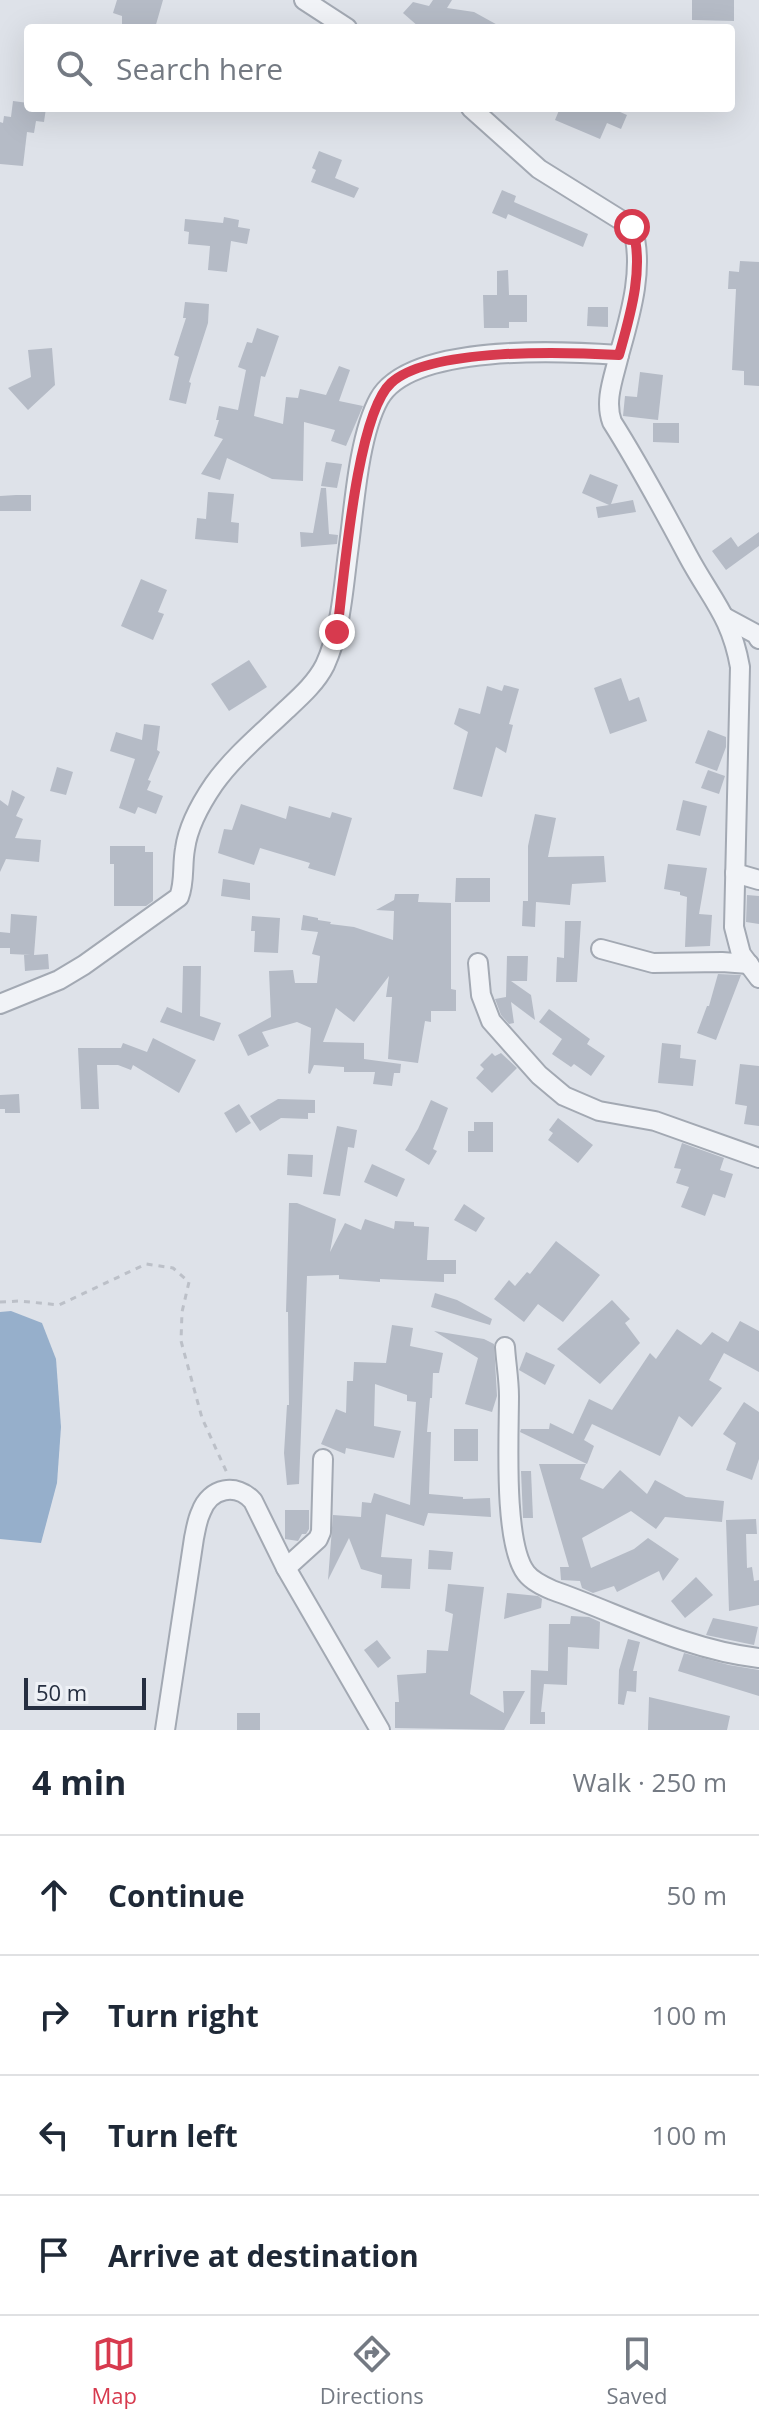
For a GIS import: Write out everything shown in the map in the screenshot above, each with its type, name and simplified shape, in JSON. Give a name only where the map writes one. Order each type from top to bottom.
[{"type":"street","points":[[304,0],[341,24]]},
{"type":"street","points":[[475,112],[539,169],[632,227],[637,242],[633,299],[608,410],[690,560],[726,618],[736,642],[740,667],[734,927],[741,954],[754,971]]},
{"type":"street","points":[[0,1004],[59,980],[179,897],[183,888],[187,835],[214,784],[236,757],[310,688],[324,667],[337,632],[360,465],[372,416],[379,399],[391,383],[409,372],[434,364],[514,352],[566,351],[619,355]]},
{"type":"street","points":[[726,618],[756,634],[759,639]]},
{"type":"street","points":[[735,873],[759,880]]},
{"type":"street","points":[[601,949],[653,963],[722,962],[754,971]]},
{"type":"street","points":[[478,963],[481,995],[491,1021],[539,1075],[564,1096],[599,1111],[655,1121],[759,1158]]},
{"type":"street","points":[[505,1347],[509,1392],[508,1482],[514,1534],[525,1573],[552,1590],[663,1633],[718,1652],[759,1658]]},
{"type":"street","points":[[286,1568],[318,1539],[321,1532],[323,1459]]},
{"type":"street","points":[[165,1730],[201,1508],[214,1495],[233,1488],[245,1492],[253,1501],[286,1568],[380,1730]]},
{"type":"path","points":[[0,1302],[59,1305],[146,1264],[173,1268],[189,1282],[182,1312],[181,1341],[202,1418],[233,1488]]},
{"type":"water","points":[[11,1311],[42,1323],[56,1359],[61,1427],[57,1483],[41,1543],[0,1539],[0,1312]]},
{"type":"building","points":[[117,0],[163,0],[156,24],[122,24],[122,16],[113,13]]},
{"type":"building","points":[[433,0],[452,0],[447,8],[474,12],[496,24],[416,24],[403,13],[413,2],[429,6]]},
{"type":"building","points":[[692,0],[734,0],[734,21],[692,20]]},
{"type":"building","points":[[13,101],[24,102],[24,112],[45,112],[44,122],[36,121],[34,133],[27,132],[23,166],[0,164],[0,122],[3,123],[4,116],[11,117]]},
{"type":"building","points":[[558,112],[620,112],[627,115],[621,129],[607,123],[600,139],[555,120]]},
{"type":"building","points":[[319,151],[342,160],[335,178],[359,188],[354,198],[311,182],[316,170],[312,168]]},
{"type":"building","points":[[502,190],[516,196],[514,202],[588,234],[583,247],[508,214],[506,219],[492,213]]},
{"type":"building","points":[[224,217],[239,220],[238,227],[250,229],[247,244],[231,241],[227,272],[208,270],[210,246],[188,244],[189,232],[184,231],[185,219],[223,223]]},
{"type":"building","points":[[740,261],[759,262],[759,386],[744,385],[744,371],[732,370],[736,289],[728,289],[729,271],[739,272]]},
{"type":"building","points":[[508,270],[509,295],[527,295],[527,322],[509,322],[509,328],[484,328],[483,295],[497,295],[497,271]]},
{"type":"building","points":[[185,302],[209,304],[208,323],[189,382],[186,404],[169,400],[179,357],[174,355],[186,318],[183,318]]},
{"type":"building","points":[[588,307],[608,307],[608,327],[587,326]]},
{"type":"building","points":[[257,328],[279,336],[265,377],[261,376],[254,416],[283,424],[286,397],[298,398],[300,389],[326,395],[339,366],[350,370],[339,401],[363,406],[346,446],[331,441],[335,430],[304,422],[303,481],[272,479],[227,458],[220,480],[201,474],[223,439],[214,436],[219,406],[238,410],[246,370],[238,367],[247,342],[252,343]]},
{"type":"building","points":[[52,348],[55,385],[28,410],[8,388],[31,377],[28,350]]},
{"type":"building","points":[[640,372],[663,375],[658,420],[623,416],[625,396],[637,397]]},
{"type":"building","points":[[653,423],[679,423],[679,443],[653,442]]},
{"type":"building","points":[[326,462],[342,464],[337,488],[321,486]]},
{"type":"building","points":[[590,474],[618,485],[611,504],[633,500],[636,512],[598,518],[596,507],[609,505],[582,493]]},
{"type":"building","points":[[321,488],[326,488],[329,534],[338,535],[337,544],[301,547],[300,532],[313,533]]},
{"type":"building","points":[[208,492],[234,494],[231,522],[239,523],[238,543],[195,539],[197,518],[206,519]]},
{"type":"building","points":[[31,495],[31,511],[0,511],[0,496]]},
{"type":"building","points":[[759,532],[759,546],[726,570],[712,551],[731,537],[738,547]]},
{"type":"building","points":[[141,579],[167,590],[158,612],[164,614],[153,640],[121,626]]},
{"type":"building","points":[[249,660],[267,687],[229,711],[211,684]]},
{"type":"building","points":[[621,678],[629,701],[639,697],[647,721],[610,734],[594,688]]},
{"type":"building","points":[[504,685],[519,689],[509,724],[513,725],[506,753],[496,747],[482,797],[453,789],[468,732],[454,724],[459,708],[480,714],[487,686],[502,691]]},
{"type":"building","points":[[144,724],[160,726],[157,750],[160,752],[147,790],[163,796],[156,814],[138,807],[135,814],[119,808],[135,759],[110,751],[116,732],[142,740]]},
{"type":"building","points":[[708,730],[726,737],[726,747],[717,771],[695,763]]},
{"type":"building","points":[[57,767],[73,772],[66,795],[50,791]]},
{"type":"building","points":[[708,770],[725,776],[719,794],[701,788]]},
{"type":"building","points":[[12,790],[25,797],[16,816],[23,819],[15,838],[41,840],[39,862],[6,859],[0,872],[0,800],[8,806]]},
{"type":"building","points":[[683,800],[707,806],[700,836],[676,830]]},
{"type":"building","points":[[241,804],[286,819],[289,806],[330,818],[332,812],[352,818],[335,876],[308,868],[310,863],[260,848],[254,865],[218,853],[224,829],[232,830]]},
{"type":"building","points":[[535,814],[556,818],[548,857],[604,856],[606,882],[572,884],[570,905],[536,902],[535,927],[522,926],[523,901],[528,901],[528,846]]},
{"type":"building","points":[[110,846],[145,846],[145,852],[153,852],[153,901],[146,906],[114,906],[114,864],[110,864]]},
{"type":"building","points":[[668,864],[707,868],[699,914],[712,915],[710,946],[685,947],[687,897],[680,895],[680,892],[664,889]]},
{"type":"building","points":[[456,878],[490,878],[490,902],[455,902]]},
{"type":"building","points":[[223,879],[250,883],[250,900],[221,896]]},
{"type":"building","points":[[395,894],[419,894],[418,902],[451,903],[451,989],[456,990],[456,1011],[431,1011],[431,1022],[425,1021],[418,1063],[388,1059],[392,997],[386,997],[389,976],[354,1022],[336,1008],[323,1042],[364,1043],[364,1059],[401,1064],[400,1073],[394,1073],[392,1086],[373,1084],[375,1072],[344,1072],[344,1067],[314,1065],[308,1073],[311,1028],[297,1022],[262,1032],[269,1046],[248,1056],[238,1035],[271,1017],[269,971],[293,970],[295,983],[317,983],[320,956],[312,954],[318,932],[301,930],[303,915],[393,940],[394,911],[376,910],[394,900]]},
{"type":"building","points":[[747,895],[759,896],[759,924],[746,922]]},
{"type":"building","points":[[11,914],[37,916],[34,955],[48,954],[49,969],[25,971],[24,955],[31,955],[10,954],[10,948],[0,948],[0,932],[10,933]]},
{"type":"building","points":[[252,916],[280,918],[278,953],[254,952]]},
{"type":"building","points":[[565,921],[581,921],[577,982],[556,982],[557,957],[564,958]]},
{"type":"building","points":[[507,956],[528,956],[527,981],[511,981],[531,995],[535,1020],[511,1002],[514,1023],[509,1024],[501,1015],[495,999],[506,997]]},
{"type":"building","points":[[183,966],[201,966],[200,1016],[221,1023],[214,1041],[160,1022],[167,1007],[182,1013]]},
{"type":"building","points":[[718,974],[741,975],[716,1040],[697,1033]]},
{"type":"building","points":[[549,1009],[590,1039],[587,1044],[605,1056],[591,1076],[552,1054],[562,1039],[539,1022]]},
{"type":"building","points":[[153,1038],[196,1060],[179,1093],[133,1065],[131,1070],[118,1065],[97,1065],[99,1109],[81,1109],[78,1048],[121,1048],[123,1043],[147,1052]]},
{"type":"building","points":[[662,1043],[681,1045],[680,1058],[696,1060],[693,1086],[658,1083]]},
{"type":"building","points":[[492,1053],[495,1056],[501,1053],[517,1068],[492,1093],[476,1078],[484,1069],[480,1065]]},
{"type":"building","points":[[740,1064],[759,1066],[759,1126],[744,1124],[747,1106],[735,1104]]},
{"type":"building","points":[[19,1094],[20,1113],[5,1113],[5,1109],[0,1109],[0,1095]]},
{"type":"building","points":[[278,1099],[315,1100],[315,1113],[308,1113],[308,1119],[281,1118],[260,1131],[250,1116]]},
{"type":"building","points":[[431,1100],[448,1108],[433,1149],[437,1151],[429,1165],[405,1150]]},
{"type":"building","points":[[239,1104],[251,1123],[236,1133],[224,1113]]},
{"type":"building","points":[[558,1118],[593,1145],[578,1163],[548,1140],[553,1133],[549,1130]]},
{"type":"building","points":[[474,1122],[493,1122],[493,1152],[468,1152],[468,1131],[474,1131]]},
{"type":"building","points":[[337,1126],[357,1130],[354,1148],[348,1147],[340,1196],[323,1194]]},
{"type":"building","points":[[682,1143],[724,1158],[720,1170],[733,1174],[725,1198],[713,1194],[705,1216],[681,1207],[689,1187],[676,1183],[681,1169],[674,1168]]},
{"type":"building","points":[[288,1154],[313,1155],[312,1177],[287,1175]]},
{"type":"building","points":[[372,1164],[405,1179],[397,1197],[364,1182]]},
{"type":"building","points":[[289,1203],[297,1203],[336,1219],[330,1252],[345,1223],[361,1230],[365,1219],[394,1229],[395,1221],[429,1227],[427,1260],[456,1260],[456,1274],[444,1274],[444,1282],[380,1279],[380,1282],[339,1279],[339,1275],[307,1276],[299,1484],[287,1485],[284,1453],[289,1405],[286,1312]]},
{"type":"building","points":[[464,1204],[485,1218],[476,1232],[454,1220]]},
{"type":"building","points":[[556,1241],[600,1275],[563,1322],[538,1304],[524,1322],[494,1299],[509,1280],[515,1286],[527,1272],[530,1274]]},
{"type":"building","points":[[435,1293],[457,1300],[492,1319],[490,1325],[431,1307]]},
{"type":"building","points":[[612,1300],[630,1319],[625,1323],[640,1343],[600,1384],[557,1349]]},
{"type":"building","points":[[740,1321],[759,1331],[759,1372],[724,1353],[709,1380],[722,1388],[692,1427],[679,1416],[660,1456],[592,1424],[584,1440],[594,1446],[587,1464],[520,1432],[521,1429],[549,1429],[550,1423],[573,1434],[589,1399],[612,1410],[650,1353],[656,1359],[677,1329],[701,1345],[712,1332],[728,1342]]},
{"type":"building","points":[[392,1325],[413,1328],[410,1346],[443,1353],[439,1373],[433,1373],[430,1398],[427,1432],[431,1432],[429,1494],[463,1499],[490,1498],[491,1517],[428,1513],[424,1526],[386,1514],[381,1557],[412,1559],[410,1589],[381,1588],[382,1575],[361,1569],[349,1538],[328,1580],[333,1515],[361,1517],[362,1502],[371,1503],[374,1493],[410,1505],[416,1402],[407,1401],[407,1395],[375,1384],[374,1426],[401,1431],[394,1458],[346,1448],[345,1454],[321,1444],[336,1409],[346,1413],[347,1381],[353,1381],[354,1362],[386,1363]]},
{"type":"building","points":[[434,1331],[484,1339],[494,1344],[497,1396],[492,1412],[465,1404],[478,1358]]},
{"type":"building","points":[[526,1352],[555,1365],[545,1385],[519,1370]]},
{"type":"building","points":[[744,1402],[759,1412],[759,1459],[752,1480],[726,1470],[736,1443],[723,1434]]},
{"type":"building","points":[[454,1429],[478,1429],[478,1461],[454,1461]]},
{"type":"building","points":[[539,1464],[586,1464],[580,1479],[603,1489],[620,1470],[647,1494],[655,1480],[686,1497],[724,1501],[722,1522],[665,1517],[656,1529],[631,1511],[582,1538],[591,1568],[634,1549],[648,1538],[679,1559],[663,1581],[659,1571],[617,1592],[614,1586],[593,1593],[582,1588],[580,1581],[561,1580],[560,1567],[569,1567]]},
{"type":"building","points":[[521,1471],[531,1471],[533,1518],[523,1518]]},
{"type":"building","points":[[285,1510],[309,1510],[309,1529],[298,1541],[285,1539]]},
{"type":"building","points":[[756,1519],[757,1534],[746,1534],[747,1568],[752,1567],[754,1581],[759,1580],[759,1605],[729,1611],[726,1520]]},
{"type":"building","points":[[429,1550],[453,1552],[451,1570],[428,1569]]},
{"type":"building","points":[[696,1577],[713,1595],[685,1618],[671,1601]]},
{"type":"building","points":[[448,1584],[484,1587],[470,1694],[504,1713],[503,1691],[525,1691],[504,1730],[395,1728],[395,1702],[399,1702],[397,1675],[426,1673],[427,1650],[448,1651],[453,1614],[445,1611]]},
{"type":"building","points":[[507,1593],[538,1596],[542,1599],[541,1608],[504,1619]]},
{"type":"building","points":[[571,1616],[589,1617],[600,1622],[599,1649],[568,1647],[567,1685],[544,1684],[541,1712],[545,1712],[545,1724],[530,1724],[531,1670],[548,1671],[549,1624],[570,1624]]},
{"type":"building","points":[[713,1618],[758,1627],[754,1645],[706,1635]]},
{"type":"building","points":[[628,1639],[640,1642],[633,1671],[637,1671],[636,1692],[627,1691],[624,1705],[618,1704],[619,1670]]},
{"type":"building","points":[[377,1640],[391,1658],[378,1668],[364,1650]]},
{"type":"building","points":[[684,1653],[759,1670],[759,1696],[678,1671]]},
{"type":"building","points":[[649,1697],[730,1716],[727,1730],[648,1730]]},
{"type":"building","points":[[237,1713],[260,1713],[260,1730],[237,1730]]},
{"type":"route","points":[[337,632],[360,465],[379,399],[391,383],[409,372],[434,364],[514,352],[566,351],[619,355],[633,299],[637,242],[632,227]]}]
